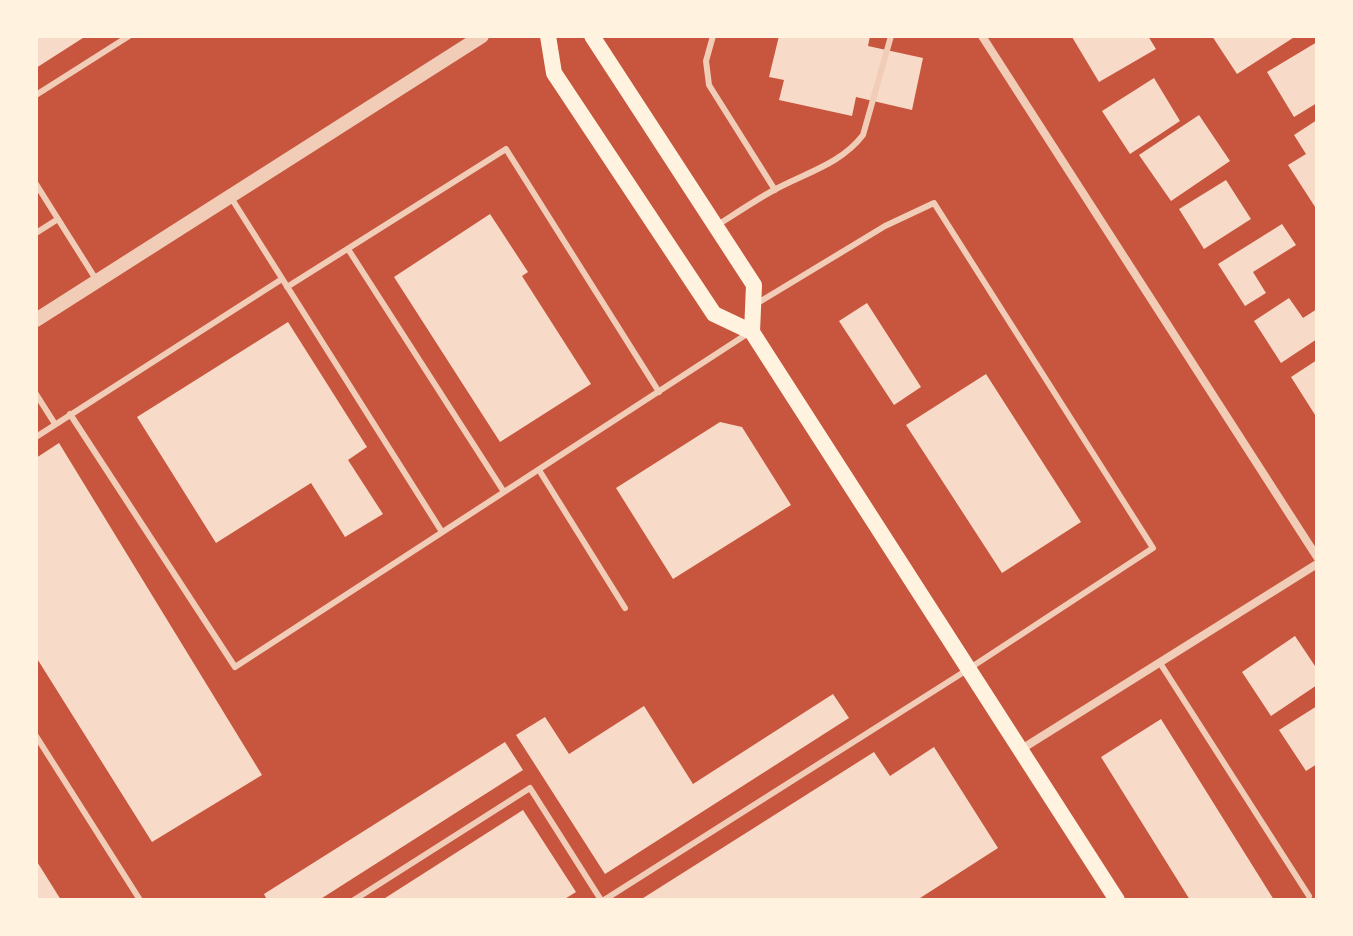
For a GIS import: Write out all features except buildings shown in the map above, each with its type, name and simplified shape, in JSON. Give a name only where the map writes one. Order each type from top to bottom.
[{"type":"main road","points":[[548,36],[554,73],[714,314],[752,332],[1115,899]]},
{"type":"main road","points":[[592,36],[754,285],[752,332]]},
{"type":"street","points":[[36,320],[482,36]]},
{"type":"street","points":[[982,36],[1317,557]]},
{"type":"street","points":[[1019,751],[1317,564]]},
{"type":"lane","points":[[36,95],[129,36]]},
{"type":"lane","points":[[713,36],[706,61],[709,85],[775,190]]},
{"type":"lane","points":[[716,226],[775,190],[838,159],[863,135],[891,36]]},
{"type":"lane","points":[[287,287],[506,149],[659,392]]},
{"type":"lane","points":[[36,184],[97,281]]},
{"type":"lane","points":[[230,196],[442,532]]},
{"type":"lane","points":[[589,900],[601,898],[967,670],[1153,548],[934,203],[885,226],[753,306]]},
{"type":"lane","points":[[36,233],[58,219]]},
{"type":"lane","points":[[348,249],[504,492]]},
{"type":"lane","points":[[36,437],[282,279]]},
{"type":"lane","points":[[70,414],[235,667],[752,332]]},
{"type":"lane","points":[[36,394],[55,424]]},
{"type":"lane","points":[[539,470],[625,608]]},
{"type":"lane","points":[[1160,663],[1309,896]]},
{"type":"lane","points":[[36,736],[140,900]]},
{"type":"lane","points":[[354,900],[530,788],[601,898]]}]
